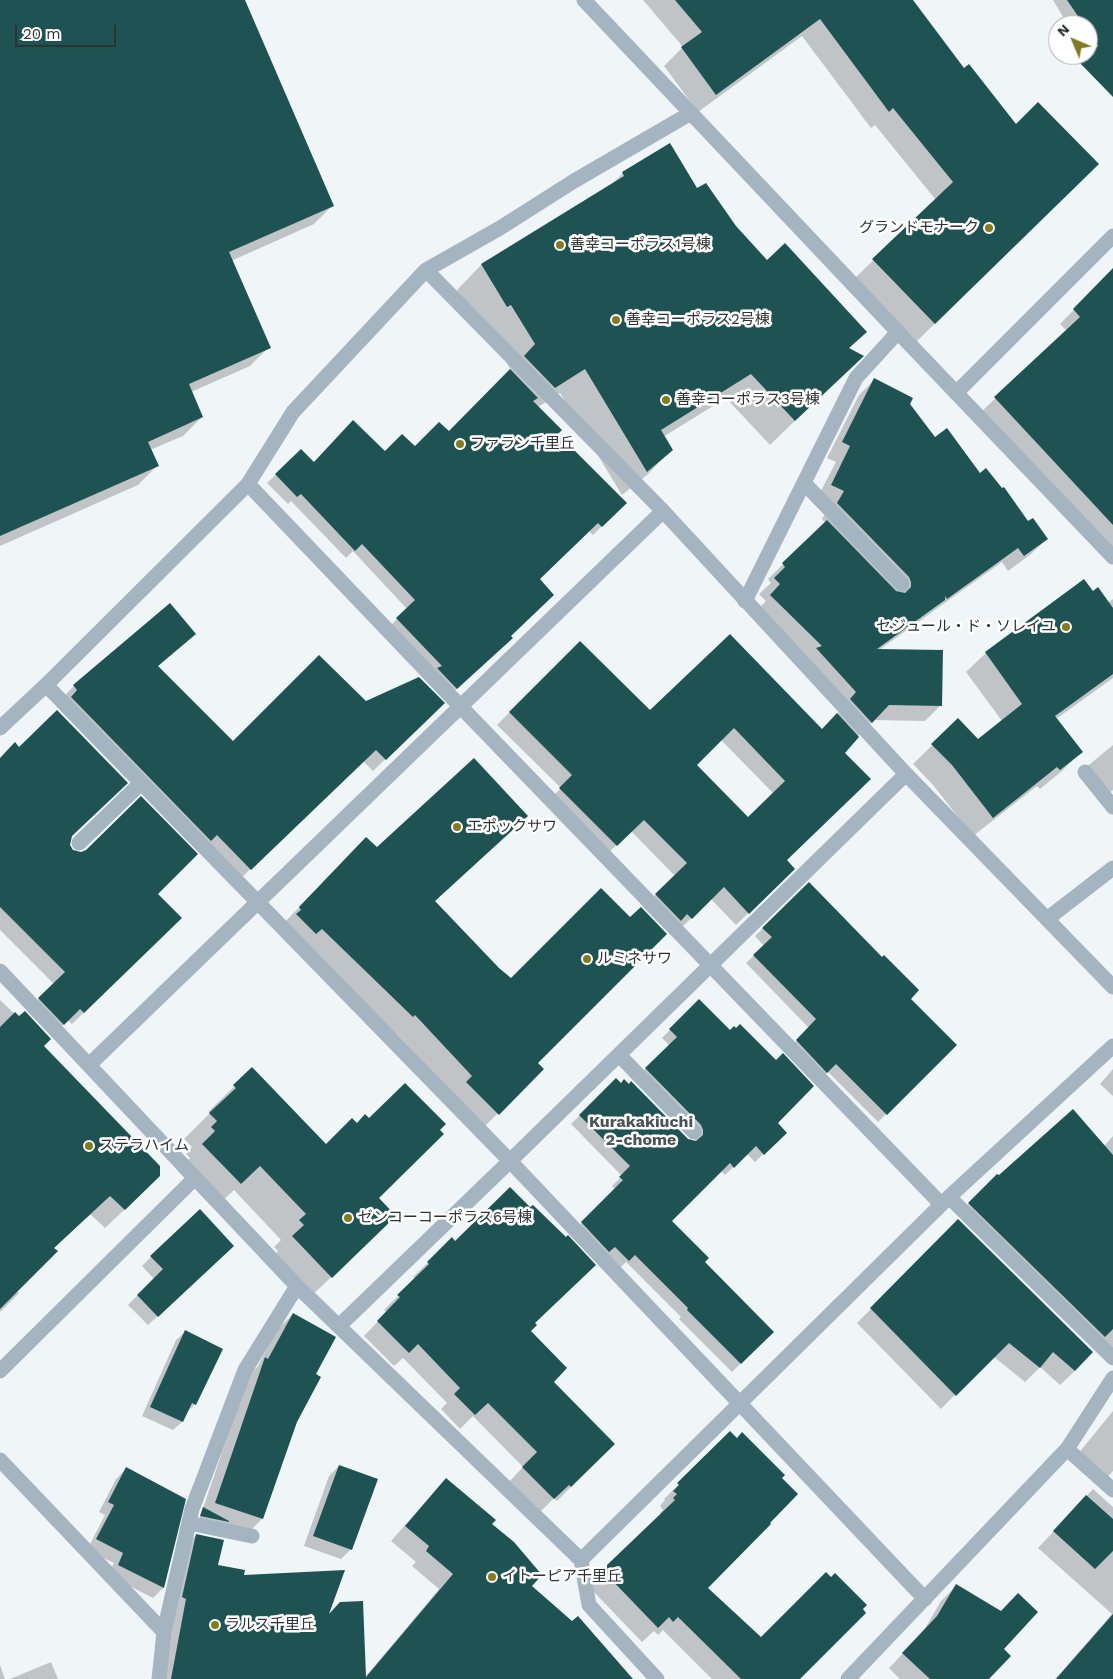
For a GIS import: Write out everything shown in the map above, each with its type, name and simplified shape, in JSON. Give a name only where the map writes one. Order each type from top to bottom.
[{"type":"street","points":[[584,0],[1113,557]]},
{"type":"street","points":[[0,728],[46,685],[248,484],[293,412],[426,270],[500,228],[574,181],[691,113]]},
{"type":"street","points":[[956,393],[1113,236]]},
{"type":"street","points":[[426,270],[663,511],[906,774],[1113,987]]},
{"type":"street","points":[[746,601],[856,378],[898,332]]},
{"type":"street","points":[[804,483],[902,584]]},
{"type":"street","points":[[248,484],[710,966],[945,1201],[1113,1358]]},
{"type":"street","points":[[89,1065],[663,511]]},
{"type":"street","points":[[46,685],[510,1161],[925,1599]]},
{"type":"street","points":[[1085,772],[1113,807]]},
{"type":"street","points":[[339,1326],[906,774]]},
{"type":"street","points":[[78,843],[142,782]]},
{"type":"street","points":[[1047,919],[1113,868]]},
{"type":"street","points":[[0,971],[298,1286],[581,1560],[589,1605],[657,1679]]},
{"type":"street","points":[[581,1560],[739,1402],[945,1201],[1113,1046]]},
{"type":"street","points":[[619,1055],[694,1132]]},
{"type":"street","points":[[0,1371],[195,1178]]},
{"type":"street","points":[[159,1679],[164,1632],[192,1509],[245,1370],[298,1286]]},
{"type":"street","points":[[848,1679],[1067,1449],[1113,1378]]},
{"type":"street","points":[[1067,1449],[1113,1490]]},
{"type":"street","points":[[0,1460],[164,1632]]},
{"type":"street","points":[[189,1523],[252,1536]]},
{"type":"building","points":[[0,0],[245,0],[334,206],[229,252],[271,348],[189,384],[203,417],[148,442],[159,466],[0,536]]},
{"type":"building","points":[[675,0],[913,0],[964,68],[969,64],[1016,124],[1038,102],[1099,164],[935,324],[872,259],[953,182],[893,108],[889,112],[820,19],[716,95],[681,47],[702,32]]},
{"type":"building","points":[[1067,0],[1113,0],[1113,97],[1082,65],[1098,65],[1098,15],[1077,15]]},
{"type":"building","points":[[670,143],[697,188],[706,183],[736,226],[767,260],[785,243],[867,332],[849,348],[864,356],[795,421],[751,374],[661,430],[673,450],[647,472],[585,369],[555,388],[524,356],[535,344],[511,305],[507,307],[481,264],[624,176],[622,172]]},
{"type":"building","points":[[1113,268],[1113,525],[994,397],[1080,317],[1073,309]]},
{"type":"building","points":[[510,369],[538,398],[533,401],[562,430],[558,434],[627,503],[602,527],[598,523],[540,579],[554,595],[511,636],[513,638],[457,689],[437,668],[442,666],[396,618],[415,600],[362,544],[355,551],[301,494],[297,497],[275,474],[301,449],[314,462],[353,420],[385,451],[402,434],[415,446],[439,422],[449,431]]},
{"type":"building","points":[[874,378],[913,398],[910,404],[935,437],[947,428],[980,473],[986,468],[1002,488],[1004,487],[1028,521],[1033,518],[1048,539],[1024,556],[1018,548],[947,599],[945,596],[945,600],[877,649],[943,650],[942,706],[889,705],[872,723],[850,699],[856,692],[816,648],[822,646],[770,595],[780,584],[774,578],[785,567],[782,563],[827,520],[896,591],[905,593],[911,587],[909,577],[837,503],[844,491],[831,485],[850,446],[842,442]]},
{"type":"building","points":[[1084,579],[1093,591],[1098,587],[1113,608],[1113,674],[1055,716],[1083,752],[1060,770],[1057,767],[993,818],[952,765],[931,744],[958,718],[978,739],[1022,704],[985,652]]},
{"type":"building","points":[[170,603],[196,634],[158,666],[233,741],[319,655],[366,701],[419,677],[445,703],[386,760],[376,750],[251,870],[217,835],[211,841],[71,697],[77,690],[73,685]]},
{"type":"building","points":[[730,634],[822,729],[837,713],[859,737],[845,753],[871,779],[787,860],[795,869],[749,914],[724,887],[692,919],[687,914],[681,921],[655,894],[687,863],[644,820],[617,846],[559,788],[572,775],[509,712],[580,641],[650,710]],"holes":[[[734,728],[785,781],[748,817],[697,765]]]},
{"type":"building","points":[[57,710],[128,783],[72,836],[70,845],[73,850],[81,852],[86,850],[141,796],[198,854],[158,894],[182,918],[84,1013],[80,1009],[64,1025],[38,998],[65,972],[0,907],[0,758],[15,742],[19,747]]},
{"type":"building","points":[[474,758],[528,816],[435,901],[499,968],[511,978],[601,888],[630,917],[641,907],[667,934],[538,1063],[544,1069],[499,1115],[466,1082],[472,1076],[415,1015],[413,1017],[322,929],[316,934],[296,914],[301,910],[299,907],[366,837],[377,847]]},
{"type":"building","points":[[809,882],[882,957],[884,955],[919,990],[911,999],[957,1045],[887,1115],[836,1064],[827,1073],[796,1040],[816,1019],[753,955],[772,937],[762,928]]},
{"type":"building","points":[[699,999],[730,1030],[740,1024],[776,1060],[783,1053],[814,1086],[778,1123],[787,1133],[764,1155],[756,1146],[734,1168],[730,1163],[672,1221],[709,1258],[705,1262],[774,1332],[741,1364],[635,1255],[629,1261],[615,1247],[609,1252],[581,1222],[623,1180],[619,1177],[630,1166],[579,1115],[616,1078],[621,1083],[624,1079],[629,1084],[631,1081],[688,1139],[696,1141],[703,1135],[701,1125],[645,1068],[677,1037],[669,1029]]},
{"type":"building","points":[[25,1011],[51,1039],[44,1046],[160,1166],[160,1176],[125,1210],[110,1196],[54,1248],[58,1251],[0,1309],[0,1027],[15,1012],[19,1016]]},
{"type":"building","points":[[252,1067],[326,1144],[352,1118],[357,1123],[365,1114],[369,1118],[405,1083],[446,1124],[440,1130],[444,1134],[379,1198],[396,1216],[332,1278],[292,1236],[304,1225],[299,1220],[306,1214],[260,1166],[241,1184],[202,1144],[215,1131],[211,1127],[217,1121],[209,1113],[236,1088],[233,1085]]},
{"type":"building","points":[[1073,1109],[1113,1155],[1113,1329],[1105,1337],[968,1203],[997,1174],[999,1175]]},
{"type":"building","points":[[510,1187],[530,1207],[533,1205],[566,1237],[568,1235],[596,1265],[535,1323],[537,1325],[531,1331],[567,1368],[554,1382],[615,1444],[571,1487],[569,1485],[554,1499],[522,1467],[537,1452],[488,1403],[475,1415],[454,1394],[460,1388],[418,1344],[409,1353],[377,1321],[400,1297],[397,1295],[429,1264],[427,1262],[452,1237],[455,1241]]},
{"type":"building","points":[[200,1209],[234,1246],[158,1317],[137,1295],[163,1269],[150,1256]]},
{"type":"building","points":[[958,1219],[1093,1352],[1075,1371],[1053,1352],[1040,1368],[1009,1343],[956,1396],[870,1308]]},
{"type":"building","points":[[293,1313],[336,1337],[316,1374],[321,1377],[297,1422],[263,1519],[215,1503],[265,1357],[268,1359]]},
{"type":"building","points":[[185,1330],[223,1349],[196,1405],[192,1403],[183,1422],[150,1407]]},
{"type":"building","points":[[730,1431],[737,1438],[742,1432],[785,1475],[782,1478],[798,1494],[708,1588],[761,1637],[826,1572],[831,1577],[835,1573],[867,1605],[863,1609],[866,1613],[800,1679],[741,1679],[678,1617],[673,1622],[669,1617],[658,1628],[607,1575],[607,1565],[675,1500],[673,1498],[677,1494],[673,1491],[679,1485],[677,1483]]},
{"type":"building","points":[[339,1465],[378,1479],[352,1550],[313,1536]]},
{"type":"building","points":[[126,1467],[186,1499],[164,1588],[118,1565],[123,1553],[96,1539],[114,1505],[108,1502]]},
{"type":"building","points":[[446,1478],[496,1520],[492,1524],[514,1542],[542,1575],[532,1586],[572,1621],[578,1616],[633,1679],[171,1679],[186,1599],[182,1597],[196,1534],[224,1540],[218,1565],[245,1570],[244,1575],[345,1570],[329,1614],[340,1602],[363,1601],[366,1677],[453,1574],[426,1551],[429,1546],[405,1526]]},
{"type":"building","points":[[1086,1495],[1113,1519],[1113,1551],[1095,1569],[1053,1531]]},
{"type":"building","points":[[203,1507],[229,1521],[229,1522],[200,1516]]},
{"type":"building","points":[[956,1584],[1001,1611],[1018,1593],[1038,1612],[1004,1649],[1011,1656],[989,1679],[930,1679],[902,1653],[937,1616]]},
{"type":"building","points":[[1113,1614],[1113,1679],[1056,1679]]},
{"type":"place","name":"グランドモナーク","points":[[989,228]]},
{"type":"place","name":"善幸コーポラス1号棟","points":[[560,245]]},
{"type":"place","name":"善幸コーポラス2号棟","points":[[616,320]]},
{"type":"place","name":"善幸コーポラス3号棟","points":[[666,400]]},
{"type":"place","name":"ファラン千里丘","points":[[460,444]]},
{"type":"place","name":"セジュール・ド・ソレイユ","points":[[1066,627]]},
{"type":"place","name":"エポックサワ","points":[[457,827]]},
{"type":"place","name":"ルミネサワ","points":[[587,959]]},
{"type":"place","name":"ステラハイム","points":[[89,1146]]},
{"type":"place","name":"ゼンコーコーポラス6号棟","points":[[348,1218]]},
{"type":"place","name":"イトーピア千里丘","points":[[492,1577]]},
{"type":"place","name":"ラルス千里丘","points":[[215,1625]]},
{"type":"district","name":"Kurakakiuchi 2-chome","points":[[641,1131]]}]
